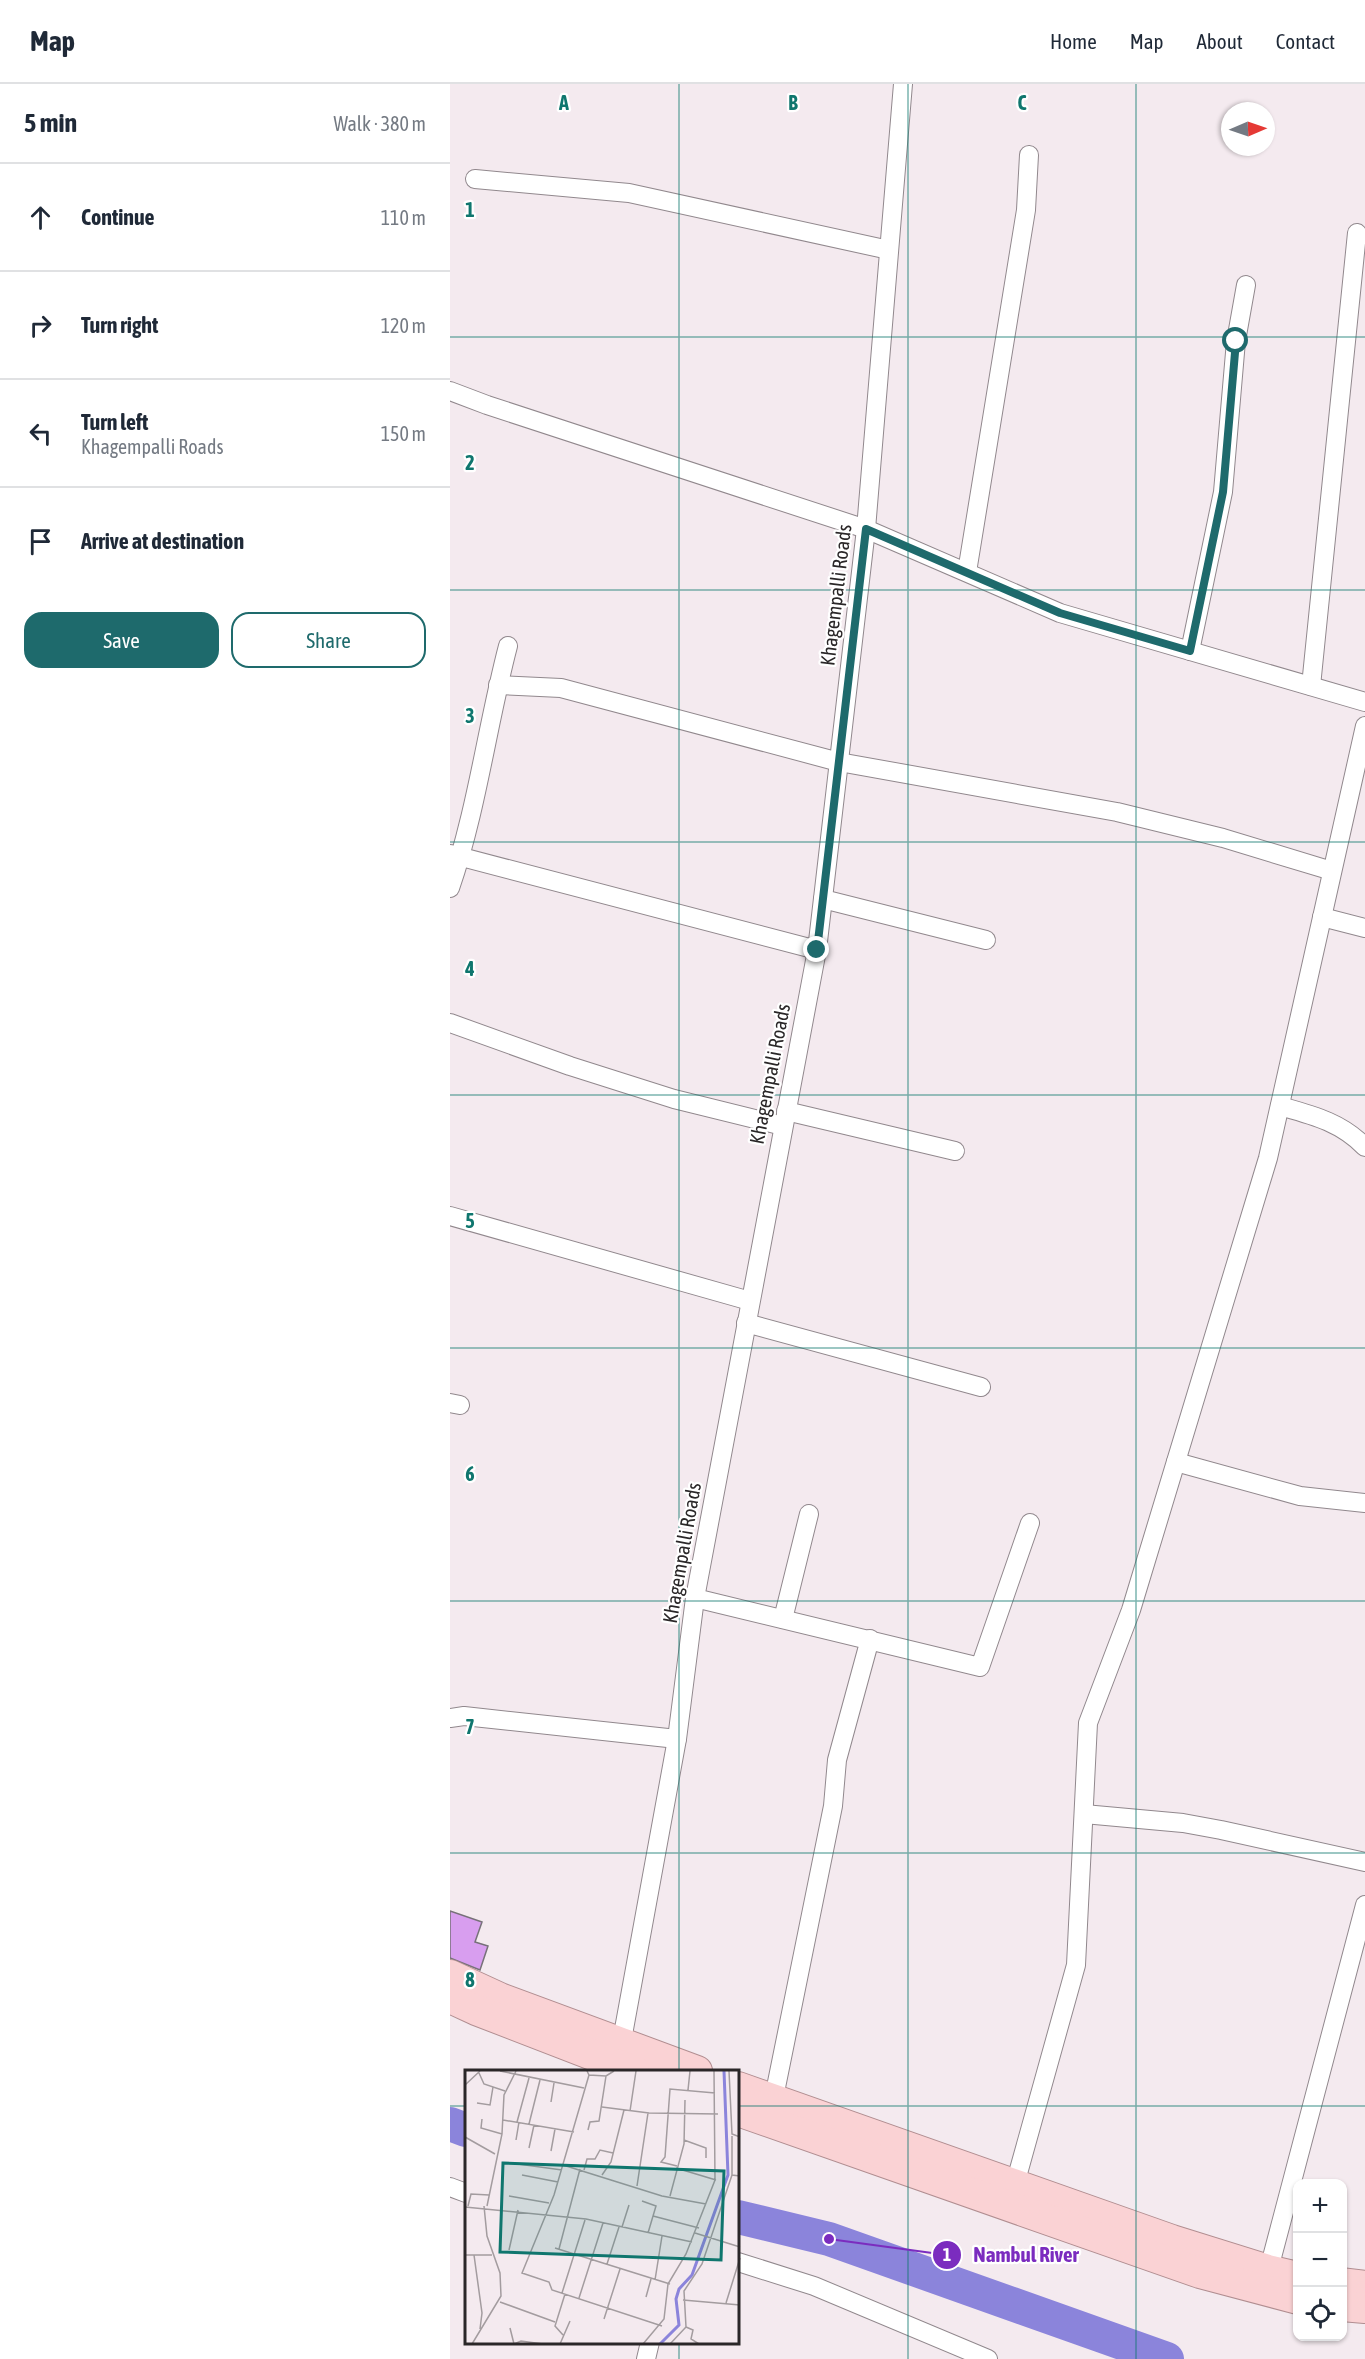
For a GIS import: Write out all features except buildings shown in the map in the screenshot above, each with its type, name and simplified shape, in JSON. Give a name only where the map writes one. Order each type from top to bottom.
[{"type":"highway","points":[[450,1975],[624,2059]]},
{"type":"highway","points":[[450,1998],[624,2059],[692,2070]]},
{"type":"highway","points":[[740,2088],[771,2111],[877,2161],[1009,2205],[1151,2257],[1265,2281],[1293,2278]]},
{"type":"highway","points":[[740,2111],[771,2111],[1015,2184],[1172,2240],[1265,2281],[1293,2296]]},
{"type":"highway","points":[[1347,2284],[1365,2286]]},
{"type":"highway","points":[[1347,2306],[1365,2308]]},
{"type":"street","name":"Khagempalli Roads","points":[[624,2059],[677,1739],[695,1598],[817,950],[866,529],[903,84]]},
{"type":"street","points":[[967,572],[1026,210],[1029,155]]},
{"type":"street","points":[[475,179],[629,194],[889,250]]},
{"type":"street","points":[[1311,686],[1357,233]]},
{"type":"street","points":[[1190,651],[1223,492],[1236,341],[1246,285]]},
{"type":"street","points":[[450,391],[866,529],[1060,613],[1365,702]]},
{"type":"street","points":[[450,888],[455,856],[508,646]]},
{"type":"street","points":[[498,685],[561,688],[839,761],[1117,812],[1223,838],[1332,871]]},
{"type":"street","points":[[1015,2184],[1076,1965],[1088,1723],[1131,1611],[1268,1158],[1365,726]]},
{"type":"street","points":[[455,856],[817,950]]},
{"type":"street","points":[[823,899],[986,940]]},
{"type":"street","points":[[1322,917],[1365,928]]},
{"type":"street","points":[[450,1023],[570,1066],[674,1099],[955,1151]]},
{"type":"street","points":[[1280,1106],[1332,1122],[1354,1135],[1365,1147]]},
{"type":"street","points":[[450,1216],[750,1301]]},
{"type":"street","points":[[746,1323],[981,1387]]},
{"type":"street","points":[[1176,1462],[1300,1496],[1365,1503]]},
{"type":"street","points":[[783,1619],[809,1514]]},
{"type":"street","points":[[695,1598],[980,1667],[1030,1523]]},
{"type":"street","points":[[771,2111],[833,1806],[837,1760],[870,1639]]},
{"type":"street","points":[[450,1719],[464,1716],[677,1739]]},
{"type":"street","points":[[1084,1814],[1221,1830],[1365,1862]]},
{"type":"street","points":[[1265,2281],[1365,1905]]},
{"type":"street","points":[[450,2187],[465,2193]]},
{"type":"street","points":[[740,2263],[814,2286],[988,2359]]},
{"type":"street","points":[[646,2359],[650,2344]]},
{"type":"waterway","points":[[450,2124],[465,2130]]},
{"type":"waterway","points":[[740,2217],[829,2239],[1167,2359]]},
{"type":"place","name":"Nambul River","points":[[829,2239]]},
{"type":"route","points":[[817,950],[866,529],[1060,613],[1190,651],[1223,492],[1236,341]]}]
